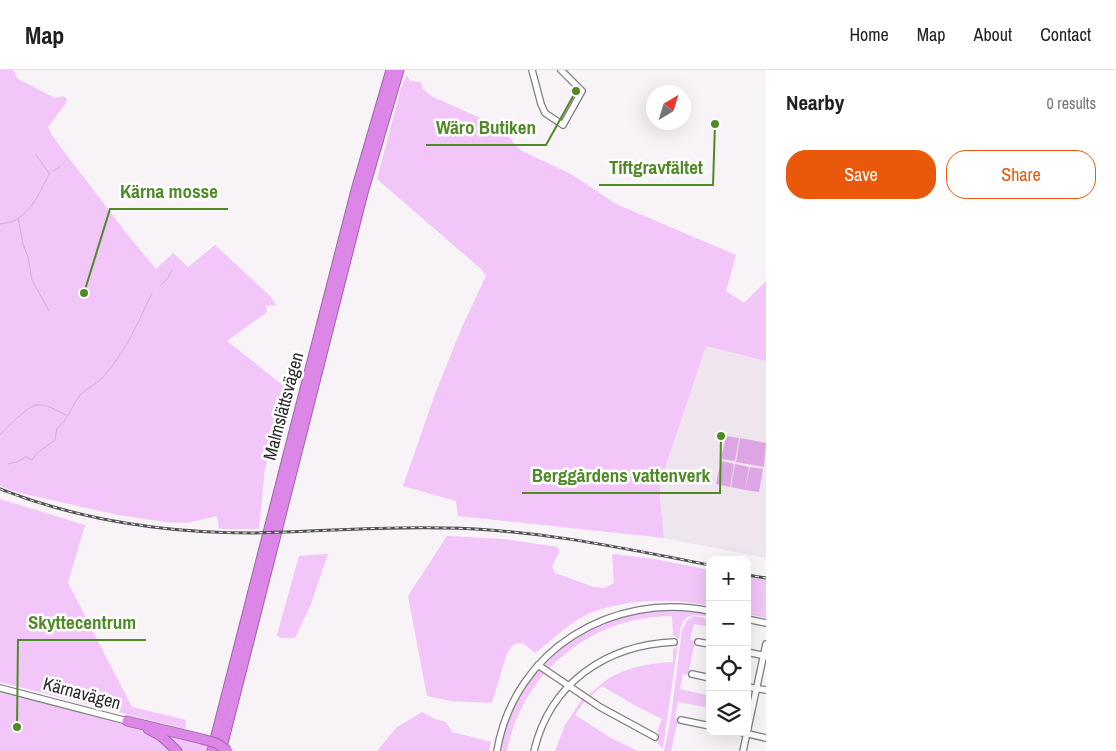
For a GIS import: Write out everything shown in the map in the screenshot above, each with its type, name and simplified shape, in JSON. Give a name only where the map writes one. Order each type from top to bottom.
[{"type":"highway","name":"Malmslättsvägen","points":[[212,751],[356,190],[391,70]]},
{"type":"highway","name":"Malmslättsvägen","points":[[221,751],[363,193],[399,70]]},
{"type":"highway","points":[[127,721],[202,738],[216,743],[228,751]]},
{"type":"highway","points":[[127,721],[161,736],[177,751]]},
{"type":"street","points":[[532,70],[545,113],[563,125],[582,91],[561,70]]},
{"type":"street","points":[[497,751],[504,724],[512,704],[527,679],[538,665],[571,636],[603,619],[636,609],[687,607],[706,610]]},
{"type":"street","points":[[751,620],[766,623]]},
{"type":"street","points":[[534,751],[545,719],[568,686],[591,667],[619,652],[643,645],[674,642]]},
{"type":"street","points":[[698,642],[706,643]]},
{"type":"street","points":[[751,714],[765,656],[766,644]]},
{"type":"street","points":[[751,653],[765,656]]},
{"type":"street","points":[[538,665],[617,718],[655,738]]},
{"type":"street","points":[[692,674],[706,677]]},
{"type":"street","name":"Kärnavägen","points":[[0,688],[127,721]]},
{"type":"street","points":[[751,688],[766,690]]},
{"type":"street","points":[[681,720],[706,725]]},
{"type":"street","points":[[751,735],[766,738]]},
{"type":"street","points":[[743,751],[747,736]]},
{"type":"shaded area","points":[[0,70],[13,70],[18,79],[55,98],[63,96],[67,99],[48,127],[53,137],[156,269],[173,253],[188,267],[215,245],[270,296],[276,305],[266,306],[267,312],[227,341],[290,391],[265,468],[259,529],[219,529],[217,516],[187,523],[118,515],[16,492],[0,486]]},
{"type":"shaded area","points":[[407,75],[410,81],[421,82],[423,89],[431,96],[501,126],[522,151],[571,174],[616,204],[736,255],[726,291],[744,303],[766,281],[766,361],[706,346],[660,483],[664,538],[458,516],[456,501],[403,486],[435,394],[462,327],[486,276],[481,269],[377,179],[401,88]]},
{"type":"shaded area","points":[[706,345],[766,361],[766,558],[664,538],[660,483]]},
{"type":"shaded area","points":[[726,436],[739,438],[735,461],[721,459]]},
{"type":"shaded area","points":[[740,438],[766,443],[764,467],[736,462]]},
{"type":"shaded area","points":[[721,461],[734,464],[730,487],[716,484]]},
{"type":"shaded area","points":[[735,464],[749,467],[745,490],[731,487]]},
{"type":"shaded area","points":[[750,467],[763,469],[759,492],[745,490]]},
{"type":"shaded area","points":[[0,499],[85,525],[68,583],[132,707],[186,720],[185,729],[0,682]]},
{"type":"shaded area","points":[[447,536],[503,539],[558,547],[559,552],[552,567],[555,573],[594,587],[605,588],[614,583],[612,554],[654,559],[706,569],[706,605],[677,601],[622,604],[589,614],[574,622],[535,653],[523,643],[514,644],[507,653],[492,703],[450,701],[427,696],[408,596]]},
{"type":"shaded area","points":[[328,554],[311,604],[295,638],[280,638],[277,635],[299,556]]},
{"type":"shaded area","points":[[751,578],[766,580],[766,618],[751,615]]},
{"type":"shaded area","points":[[664,609],[706,613],[706,616],[696,615],[687,617],[682,624],[677,640],[676,636],[673,636],[672,616],[637,620],[606,629],[592,636],[564,655],[550,667],[551,670],[545,666],[547,661],[572,639],[586,630],[607,621]]},
{"type":"shaded area","points":[[694,616],[706,618],[706,626],[694,624],[690,640],[695,641],[688,675],[683,674],[680,689],[706,695],[706,707],[678,702],[675,718],[678,719],[671,751],[664,751],[671,717],[682,630],[687,620]]},
{"type":"shaded area","points":[[676,641],[678,643],[662,748],[656,741],[662,719],[602,686],[590,697],[585,696],[608,679],[623,671],[656,663],[673,662],[673,649],[676,648]]},
{"type":"shaded area","points":[[541,670],[547,674],[543,675],[536,683],[525,701],[512,730],[507,751],[500,751],[506,729],[519,699],[530,680],[537,671]]},
{"type":"shaded area","points":[[0,693],[80,712],[136,728],[161,741],[173,751],[0,751]]},
{"type":"shaded area","points":[[582,699],[588,702],[584,702],[575,715],[611,738],[638,751],[555,751],[565,725]]},
{"type":"shaded area","points":[[422,712],[446,722],[452,732],[491,742],[489,751],[377,751],[397,727]]},
{"type":"shaded area","points":[[159,731],[208,745],[207,751],[182,751],[174,742]]},
{"type":"waterway","points":[[36,155],[49,173]]},
{"type":"waterway","points":[[53,171],[60,167]]},
{"type":"waterway","points":[[0,224],[11,222],[25,213],[35,201],[50,173]]},
{"type":"waterway","points":[[18,218],[32,280],[49,311]]},
{"type":"waterway","points":[[161,285],[168,278],[172,270]]},
{"type":"waterway","points":[[8,464],[26,457],[32,460],[37,453],[55,440],[57,428],[64,421],[81,394],[101,379],[118,358],[152,293]]},
{"type":"waterway","points":[[0,435],[22,413],[36,405],[47,406],[66,415]]},
{"type":"railway","points":[[0,489],[30,500],[92,517],[156,527],[252,533],[396,528],[478,529],[578,540],[706,564]]},
{"type":"railway","points":[[751,576],[766,578]]},
{"type":"place","name":"Wäro Butiken","points":[[576,91]]},
{"type":"place","name":"Tiftgravfältet","points":[[715,124]]},
{"type":"place","name":"Kärna mosse","points":[[84,293]]},
{"type":"place","name":"Berggårdens vattenverk","points":[[721,436]]},
{"type":"place","name":"Skyttecentrum","points":[[17,727]]}]
